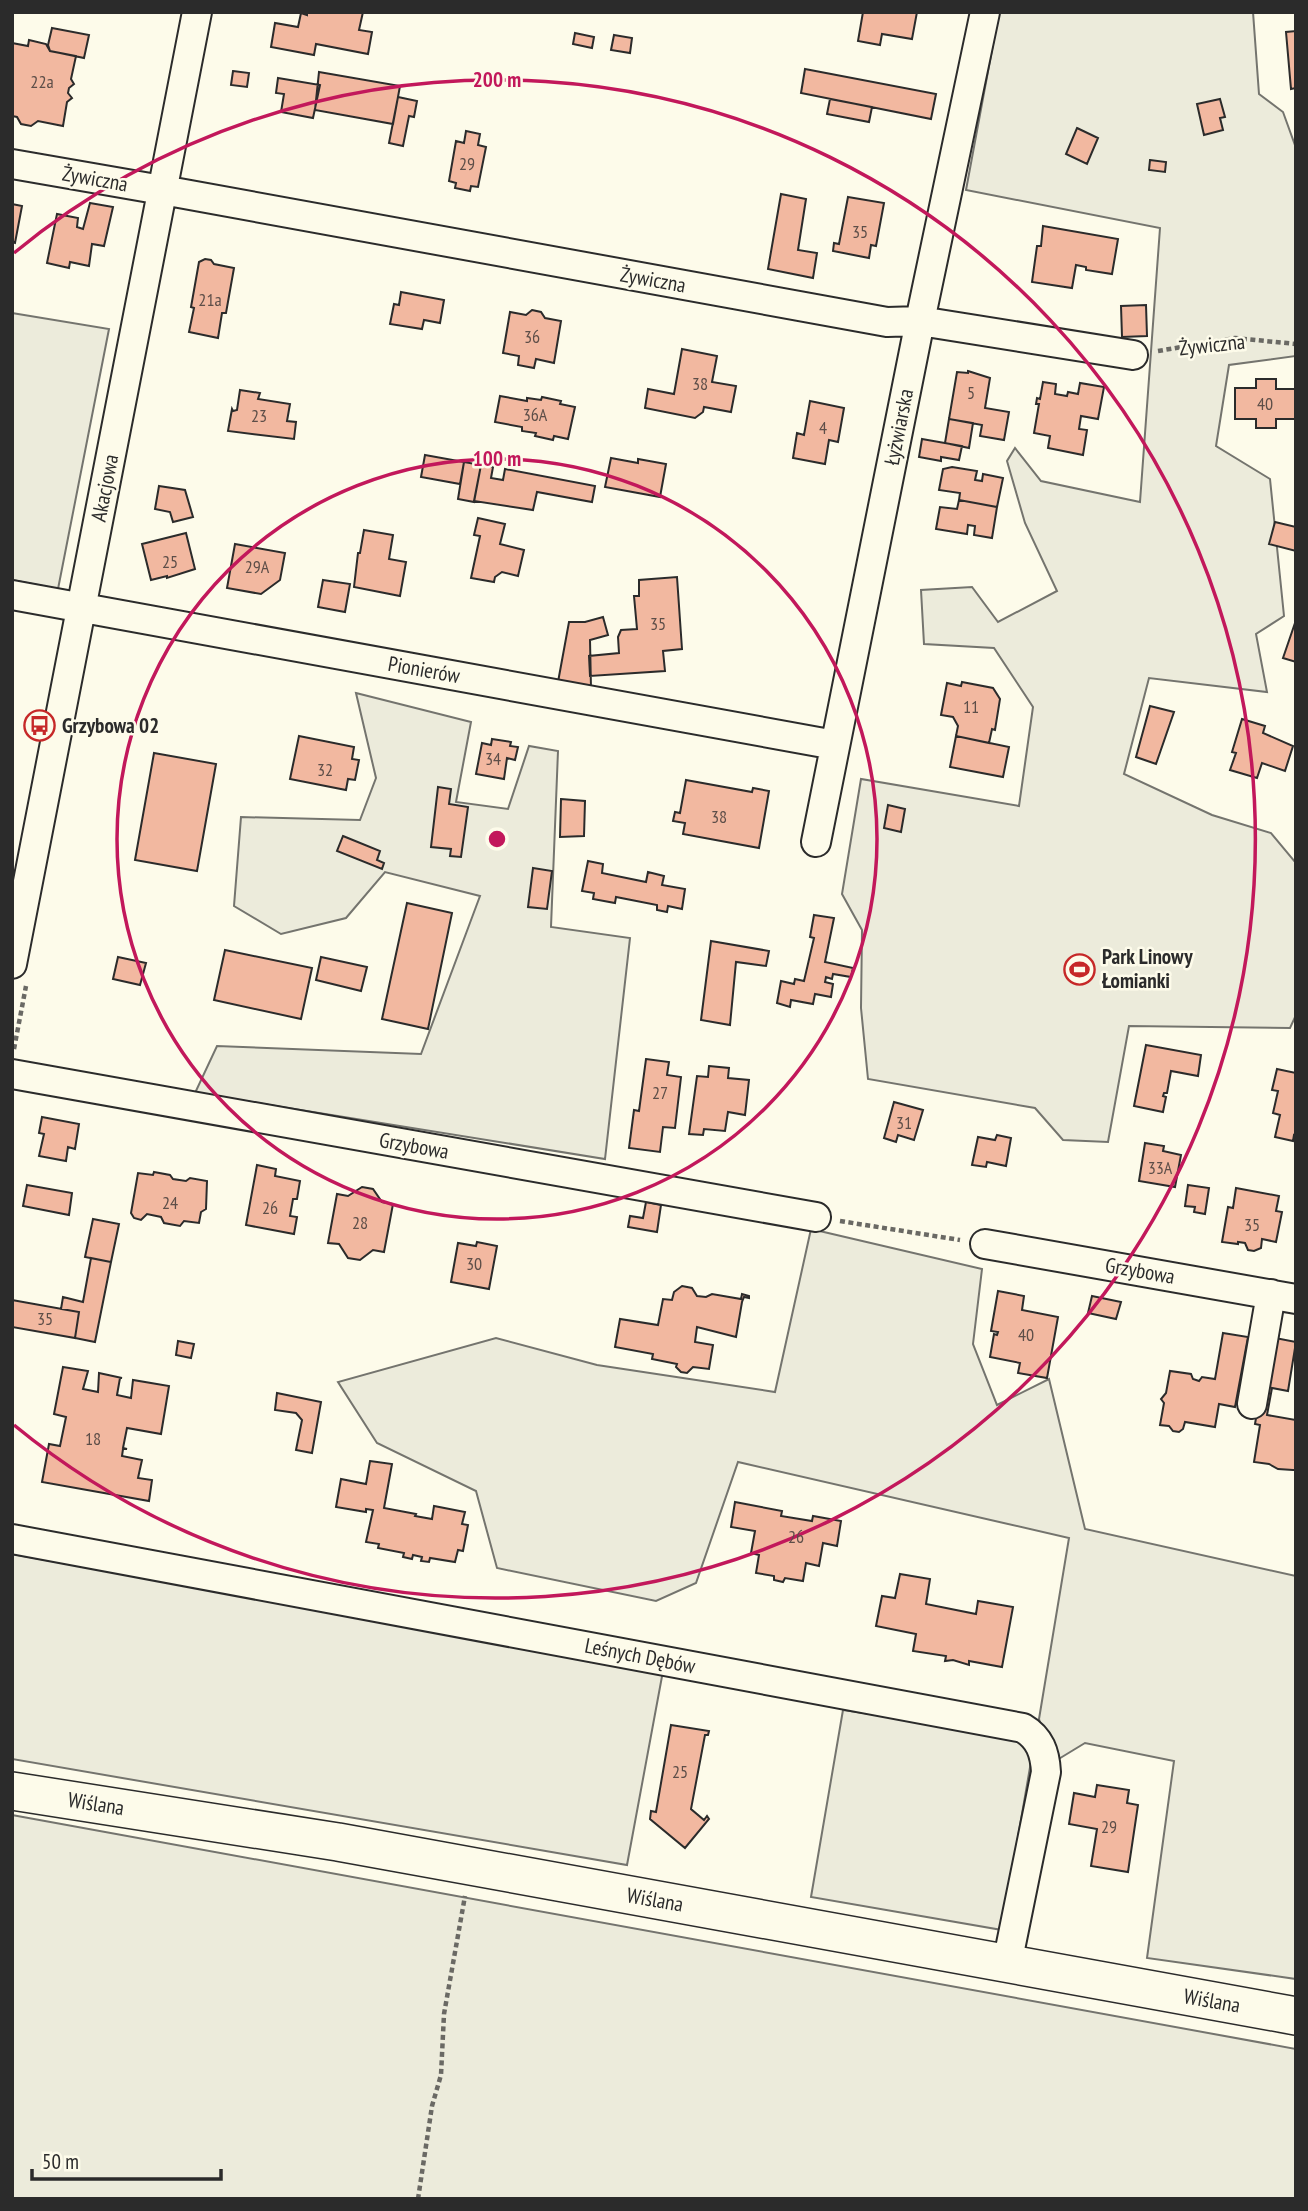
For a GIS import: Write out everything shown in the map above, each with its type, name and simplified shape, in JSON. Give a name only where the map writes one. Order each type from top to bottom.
[{"type":"main road","name":"Wiślana","points":[[12,1790],[338,1842],[1296,2016]]},
{"type":"street","name":"Akacjowa","points":[[12,964],[197,12]]},
{"type":"street","name":"Łyżwiarska","points":[[816,842],[985,12]]},
{"type":"street","name":"Żywiczna","points":[[12,164],[887,323],[920,321],[1133,355]]},
{"type":"street","name":"Pionierów","points":[[12,595],[835,745]]},
{"type":"street","name":"Grzybowa","points":[[12,1074],[816,1217]]},
{"type":"street","name":"Grzybowa","points":[[985,1244],[1283,1297]]},
{"type":"street","points":[[1252,1404],[1283,1297]]},
{"type":"street","name":"Leśnych Dębów","points":[[12,1539],[1023,1728],[1034,1734],[1045,1755],[1046,1772],[1007,1964]]},
{"type":"path","name":"Żywiczna","points":[[1133,355],[1235,338],[1296,344]]},
{"type":"path","points":[[816,1217],[985,1244]]},
{"type":"path","points":[[418,2199],[432,2106],[441,2075],[444,2014],[470,1866]]},
{"type":"shaded area","points":[[999,12],[1253,12],[1259,94],[1283,112],[1296,148],[1296,356],[1229,365],[1216,446],[1270,479],[1284,616],[1256,634],[1267,692],[1149,678],[1124,774],[1212,815],[1271,833],[1296,863],[1296,1015],[1290,1028],[1129,1026],[1108,1142],[1063,1140],[1035,1108],[868,1079],[861,1008],[862,930],[842,894],[861,779],[1019,806],[1033,707],[994,648],[924,644],[921,590],[972,587],[998,622],[1057,591],[1025,523],[1007,461],[1015,448],[1041,481],[1140,502],[1160,228],[966,190]]},
{"type":"shaded area","points":[[12,313],[109,329],[58,589],[12,580]]},
{"type":"shaded area","points":[[356,693],[471,722],[456,802],[508,809],[529,746],[558,751],[551,927],[630,938],[605,1159],[195,1093],[217,1046],[421,1054],[480,896],[385,872],[346,918],[281,934],[234,906],[241,817],[360,820],[376,778]]},
{"type":"shaded area","points":[[811,1229],[982,1269],[973,1344],[997,1405],[1049,1379],[1085,1529],[1296,1576],[1296,1979],[1147,1958],[1174,1761],[1085,1743],[1057,1760],[1046,1743],[1039,1719],[1069,1538],[738,1462],[696,1583],[656,1601],[497,1568],[476,1491],[377,1443],[338,1382],[496,1338],[597,1365],[775,1392]]},
{"type":"shaded area","points":[[12,1554],[663,1671],[627,1865],[12,1759]]},
{"type":"shaded area","points":[[843,1710],[1026,1737],[1033,1750],[1002,1930],[811,1897]]},
{"type":"shaded area","points":[[12,1815],[1296,2049],[1296,2199],[12,2199]]},
{"type":"building","points":[[307,12],[363,12],[359,30],[372,32],[368,54],[316,44],[314,55],[271,47],[275,23],[298,27],[301,13],[307,15]]},
{"type":"building","points":[[863,12],[917,12],[912,39],[882,34],[880,45],[858,41]]},
{"type":"building","points":[[52,28],[89,35],[84,58],[50,51],[48,45]]},
{"type":"building","points":[[1296,31],[1296,88],[1291,89],[1286,32]]},
{"type":"building","points":[[575,33],[594,37],[592,48],[573,44]]},
{"type":"building","points":[[614,35],[632,38],[630,53],[611,50]]},
{"type":"building","points":[[29,40],[46,44],[50,51],[76,56],[71,79],[74,84],[68,93],[72,98],[67,102],[63,126],[38,121],[31,126],[21,124],[17,117],[12,116],[12,43],[28,46]]},
{"type":"building","points":[[805,69],[936,94],[931,119],[801,93]]},
{"type":"building","points":[[233,71],[249,73],[247,87],[231,85]]},
{"type":"building","points":[[319,72],[400,86],[393,124],[315,110]]},
{"type":"building","points":[[278,78],[320,85],[313,118],[281,112],[284,94],[276,93]]},
{"type":"building","points":[[398,97],[417,101],[414,117],[409,116],[403,146],[389,143]]},
{"type":"building","points":[[830,99],[872,107],[869,122],[827,114]]},
{"type":"building","points":[[1220,99],[1225,117],[1220,118],[1223,130],[1204,135],[1197,104]]},
{"type":"building","points":[[1077,128],[1098,138],[1087,164],[1066,154]]},
{"type":"building","points":[[466,131],[480,134],[478,145],[486,147],[478,187],[471,186],[470,191],[455,188],[456,183],[449,181],[456,141],[464,143]]},
{"type":"building","points":[[1150,160],[1166,162],[1165,172],[1149,170]]},
{"type":"building","points":[[781,194],[806,199],[798,250],[817,253],[813,278],[768,269]]},
{"type":"building","points":[[848,197],[884,203],[876,246],[871,245],[869,258],[833,251],[834,243],[839,244]]},
{"type":"building","points":[[90,203],[113,207],[104,246],[92,244],[89,266],[70,262],[69,268],[47,263],[57,214],[78,218],[77,227],[83,229]]},
{"type":"building","points":[[12,204],[22,206],[15,243],[12,242]]},
{"type":"building","points":[[1043,226],[1118,239],[1112,274],[1086,270],[1086,267],[1076,265],[1072,288],[1032,282]]},
{"type":"building","points":[[205,259],[214,264],[234,268],[226,313],[222,313],[218,338],[189,332],[199,262]]},
{"type":"building","points":[[401,292],[444,300],[440,323],[424,320],[422,329],[390,324],[394,304],[399,305]]},
{"type":"building","points":[[1146,305],[1147,336],[1122,337],[1121,306]]},
{"type":"building","points":[[532,310],[541,312],[545,318],[561,321],[554,363],[536,359],[534,368],[518,365],[519,356],[503,353],[510,312],[526,315]]},
{"type":"building","points":[[682,349],[717,356],[712,382],[736,386],[731,412],[704,407],[703,412],[695,418],[645,408],[648,389],[674,394]]},
{"type":"building","points":[[968,371],[990,378],[985,408],[1009,412],[1004,440],[980,436],[982,425],[949,419],[957,372]]},
{"type":"building","points":[[1256,379],[1276,379],[1276,389],[1296,389],[1296,419],[1276,419],[1276,428],[1256,428],[1256,419],[1235,419],[1235,388],[1256,388]]},
{"type":"building","points":[[1043,382],[1056,384],[1055,394],[1067,396],[1068,392],[1078,394],[1080,383],[1104,387],[1098,419],[1081,416],[1079,429],[1087,430],[1083,455],[1048,448],[1050,436],[1034,433],[1039,404],[1036,404],[1037,398],[1040,399]]},
{"type":"building","points":[[240,390],[260,393],[258,399],[290,404],[287,421],[296,422],[294,439],[228,431],[232,409],[237,410]]},
{"type":"building","points":[[500,396],[527,401],[527,398],[541,400],[542,397],[575,407],[568,439],[554,436],[553,440],[535,436],[536,433],[522,431],[522,427],[495,422]]},
{"type":"building","points":[[810,401],[844,408],[838,442],[829,440],[825,464],[793,458],[797,433],[804,435]]},
{"type":"building","points":[[949,419],[973,423],[969,448],[945,443]]},
{"type":"building","points":[[922,439],[962,446],[959,460],[941,457],[941,461],[919,457]]},
{"type":"building","points":[[425,455],[464,462],[460,484],[421,477]]},
{"type":"building","points":[[611,458],[666,464],[660,497],[605,487]]},
{"type":"building","points":[[464,462],[481,465],[474,502],[458,499]]},
{"type":"building","points":[[481,465],[493,467],[491,478],[503,480],[505,469],[595,486],[592,502],[537,492],[533,510],[474,501]]},
{"type":"building","points":[[952,467],[977,471],[975,480],[982,481],[983,474],[1003,478],[997,507],[959,500],[960,493],[939,490],[943,469]]},
{"type":"building","points":[[159,486],[185,490],[193,517],[173,522],[170,512],[155,509]]},
{"type":"building","points":[[959,500],[997,507],[992,538],[974,535],[975,526],[968,525],[967,534],[936,529],[940,507],[957,509]]},
{"type":"building","points":[[478,518],[505,524],[500,544],[524,550],[518,576],[502,572],[495,577],[494,582],[471,578],[480,536],[474,535]]},
{"type":"building","points":[[1275,522],[1296,527],[1296,551],[1269,544]]},
{"type":"building","points":[[364,530],[393,535],[389,559],[406,562],[400,596],[354,587]]},
{"type":"building","points":[[186,533],[195,569],[151,580],[142,544]]},
{"type":"building","points":[[235,544],[285,553],[280,580],[261,594],[227,588]]},
{"type":"building","points":[[677,577],[682,649],[663,651],[665,671],[590,676],[589,656],[619,653],[618,637],[621,630],[637,629],[634,596],[639,596],[639,580]]},
{"type":"building","points":[[323,580],[350,584],[345,612],[318,607]]},
{"type":"building","points":[[603,617],[608,635],[590,640],[591,688],[558,682],[569,622],[585,622]]},
{"type":"building","points":[[1296,623],[1296,662],[1283,658]]},
{"type":"building","points":[[962,682],[993,688],[1000,699],[995,730],[992,729],[989,743],[956,736],[958,726],[953,717],[941,715],[947,683],[961,686]]},
{"type":"building","points":[[1150,706],[1174,712],[1156,764],[1136,757]]},
{"type":"building","points":[[1242,719],[1265,726],[1263,733],[1293,746],[1285,771],[1262,763],[1257,778],[1230,770],[1236,753],[1232,752]]},
{"type":"building","points":[[299,736],[354,747],[352,759],[359,760],[355,780],[348,779],[346,790],[290,779]]},
{"type":"building","points":[[956,736],[1009,747],[1003,777],[950,767]]},
{"type":"building","points":[[492,739],[511,742],[510,746],[518,747],[515,760],[507,758],[504,779],[476,774],[482,743],[491,745]]},
{"type":"building","points":[[154,753],[216,764],[197,871],[135,860]]},
{"type":"building","points":[[686,780],[752,792],[753,788],[769,791],[759,848],[683,834],[685,823],[673,821],[675,812],[680,813]]},
{"type":"building","points":[[438,787],[451,789],[449,804],[468,807],[461,857],[450,856],[451,849],[431,847]]},
{"type":"building","points":[[561,799],[585,801],[584,836],[560,837]]},
{"type":"building","points":[[888,805],[905,809],[901,832],[884,828]]},
{"type":"building","points":[[343,836],[380,851],[377,860],[384,863],[382,869],[337,851]]},
{"type":"building","points":[[588,861],[603,864],[602,873],[646,882],[648,872],[664,876],[662,885],[685,889],[682,909],[668,906],[667,912],[657,910],[657,905],[616,897],[615,903],[593,899],[594,893],[582,891]]},
{"type":"building","points":[[533,868],[552,871],[547,909],[528,907]]},
{"type":"building","points":[[407,903],[452,913],[428,1029],[382,1019]]},
{"type":"building","points":[[814,915],[834,918],[825,962],[853,968],[851,977],[833,974],[832,979],[826,977],[825,982],[833,984],[831,997],[815,994],[813,1004],[791,1000],[790,1007],[777,1003],[781,981],[794,984],[795,979],[804,981],[814,938],[810,937]]},
{"type":"building","points":[[711,941],[769,951],[766,966],[736,962],[730,1025],[701,1020]]},
{"type":"building","points":[[225,950],[312,968],[301,1019],[214,1000]]},
{"type":"building","points":[[118,957],[146,963],[140,985],[113,979]]},
{"type":"building","points":[[321,957],[367,967],[361,991],[316,980]]},
{"type":"building","points":[[1146,1045],[1201,1055],[1198,1076],[1171,1071],[1167,1093],[1163,1096],[1166,1097],[1163,1112],[1134,1106]]},
{"type":"building","points":[[646,1059],[669,1062],[667,1075],[681,1077],[675,1128],[663,1127],[660,1152],[629,1148],[634,1110],[639,1111]]},
{"type":"building","points":[[709,1066],[729,1068],[728,1078],[749,1080],[745,1115],[728,1112],[725,1131],[704,1129],[703,1135],[689,1134],[697,1076],[708,1077]]},
{"type":"building","points":[[1277,1069],[1296,1073],[1296,1136],[1294,1135],[1293,1141],[1275,1137],[1280,1115],[1273,1113],[1278,1091],[1272,1090]]},
{"type":"building","points":[[894,1102],[923,1110],[914,1140],[898,1135],[896,1142],[884,1138]]},
{"type":"building","points":[[42,1117],[79,1124],[75,1149],[68,1147],[66,1161],[39,1156],[44,1134],[39,1133]]},
{"type":"building","points":[[997,1135],[1011,1138],[1006,1166],[987,1162],[986,1167],[972,1165],[978,1137],[995,1140]]},
{"type":"building","points":[[1145,1143],[1164,1146],[1163,1151],[1181,1155],[1175,1187],[1139,1181]]},
{"type":"building","points":[[257,1165],[276,1169],[275,1176],[300,1181],[290,1216],[297,1217],[294,1234],[246,1225]]},
{"type":"building","points":[[154,1172],[170,1175],[173,1179],[207,1181],[206,1209],[201,1212],[199,1223],[184,1221],[180,1226],[164,1223],[161,1217],[147,1214],[141,1220],[134,1218],[131,1213],[138,1173],[153,1175]]},
{"type":"building","points":[[27,1185],[72,1193],[69,1215],[23,1206]]},
{"type":"building","points":[[1188,1185],[1209,1188],[1205,1214],[1194,1212],[1195,1207],[1185,1206]]},
{"type":"building","points":[[362,1187],[373,1189],[382,1202],[393,1204],[384,1252],[373,1250],[360,1260],[348,1258],[339,1244],[328,1243],[337,1194],[348,1196]]},
{"type":"building","points":[[1236,1188],[1279,1196],[1276,1211],[1282,1212],[1276,1242],[1262,1239],[1261,1248],[1254,1251],[1248,1250],[1245,1243],[1222,1242],[1228,1207],[1233,1208]]},
{"type":"building","points":[[646,1202],[661,1205],[657,1232],[628,1227],[630,1216],[643,1218]]},
{"type":"building","points":[[93,1219],[119,1224],[111,1262],[85,1257]]},
{"type":"building","points":[[477,1242],[497,1246],[489,1289],[451,1282],[458,1243],[476,1246]]},
{"type":"building","points":[[91,1258],[111,1262],[95,1342],[75,1338],[79,1312],[61,1309],[63,1297],[83,1302]]},
{"type":"building","points":[[682,1286],[692,1288],[697,1296],[706,1297],[712,1294],[741,1299],[742,1294],[749,1296],[744,1297],[742,1302],[736,1337],[697,1327],[695,1342],[713,1345],[709,1369],[693,1367],[687,1373],[681,1372],[676,1367],[677,1364],[652,1359],[653,1354],[615,1347],[620,1319],[658,1325],[663,1299],[672,1300],[674,1292]]},
{"type":"building","points":[[998,1291],[1024,1296],[1022,1310],[1058,1317],[1047,1378],[1018,1373],[1020,1363],[990,1357],[994,1334],[997,1335],[998,1332],[991,1331]]},
{"type":"building","points":[[1092,1296],[1121,1302],[1116,1319],[1088,1313]]},
{"type":"building","points":[[12,1300],[79,1312],[75,1338],[12,1327]]},
{"type":"building","points":[[1223,1333],[1248,1337],[1235,1407],[1219,1404],[1215,1427],[1185,1422],[1179,1432],[1173,1431],[1169,1426],[1160,1425],[1164,1403],[1161,1399],[1166,1393],[1170,1371],[1191,1374],[1193,1379],[1199,1381],[1202,1377],[1215,1379]]},
{"type":"building","points":[[1270,1337],[1296,1342],[1288,1391],[1272,1388],[1267,1415],[1296,1420],[1296,1470],[1278,1469],[1269,1464],[1254,1462],[1260,1425],[1255,1424]]},
{"type":"building","points":[[178,1341],[194,1344],[191,1358],[176,1355]]},
{"type":"building","points":[[63,1367],[88,1371],[83,1389],[98,1392],[99,1373],[122,1378],[117,1395],[131,1398],[133,1380],[169,1386],[161,1434],[127,1428],[123,1448],[127,1449],[123,1449],[122,1456],[142,1460],[138,1478],[152,1480],[149,1501],[42,1482],[49,1444],[60,1446],[66,1417],[54,1414]]},
{"type":"building","points":[[277,1393],[321,1402],[312,1453],[296,1450],[302,1420],[296,1413],[275,1410]]},
{"type":"building","points":[[370,1461],[392,1464],[384,1508],[432,1519],[434,1506],[465,1512],[462,1524],[468,1525],[463,1551],[458,1550],[455,1562],[430,1558],[429,1562],[421,1561],[422,1557],[413,1555],[412,1559],[403,1557],[404,1553],[378,1548],[379,1544],[366,1542],[373,1510],[366,1509],[366,1512],[336,1507],[341,1479],[366,1484]]},
{"type":"building","points":[[735,1502],[782,1511],[781,1516],[812,1521],[813,1516],[841,1521],[837,1546],[823,1543],[819,1566],[806,1563],[803,1581],[785,1578],[783,1582],[774,1580],[774,1576],[756,1573],[759,1555],[751,1553],[755,1531],[731,1527]]},
{"type":"building","points":[[900,1574],[930,1579],[926,1604],[976,1614],[978,1601],[1013,1607],[1002,1667],[969,1661],[969,1665],[953,1660],[945,1661],[946,1656],[913,1651],[916,1634],[876,1626],[882,1596],[895,1598]]},
{"type":"building","points":[[671,1725],[709,1731],[708,1735],[705,1735],[691,1809],[704,1820],[707,1816],[709,1819],[685,1848],[650,1819],[651,1811],[656,1812]]},
{"type":"building","points":[[1097,1785],[1129,1790],[1127,1803],[1138,1805],[1128,1872],[1091,1866],[1097,1829],[1069,1824],[1074,1793],[1095,1797]]},
{"type":"place","name":"Grzybowa 02","points":[[39,726]]},
{"type":"place","name":"Park Linowy Łomianki","points":[[1079,969]]}]
